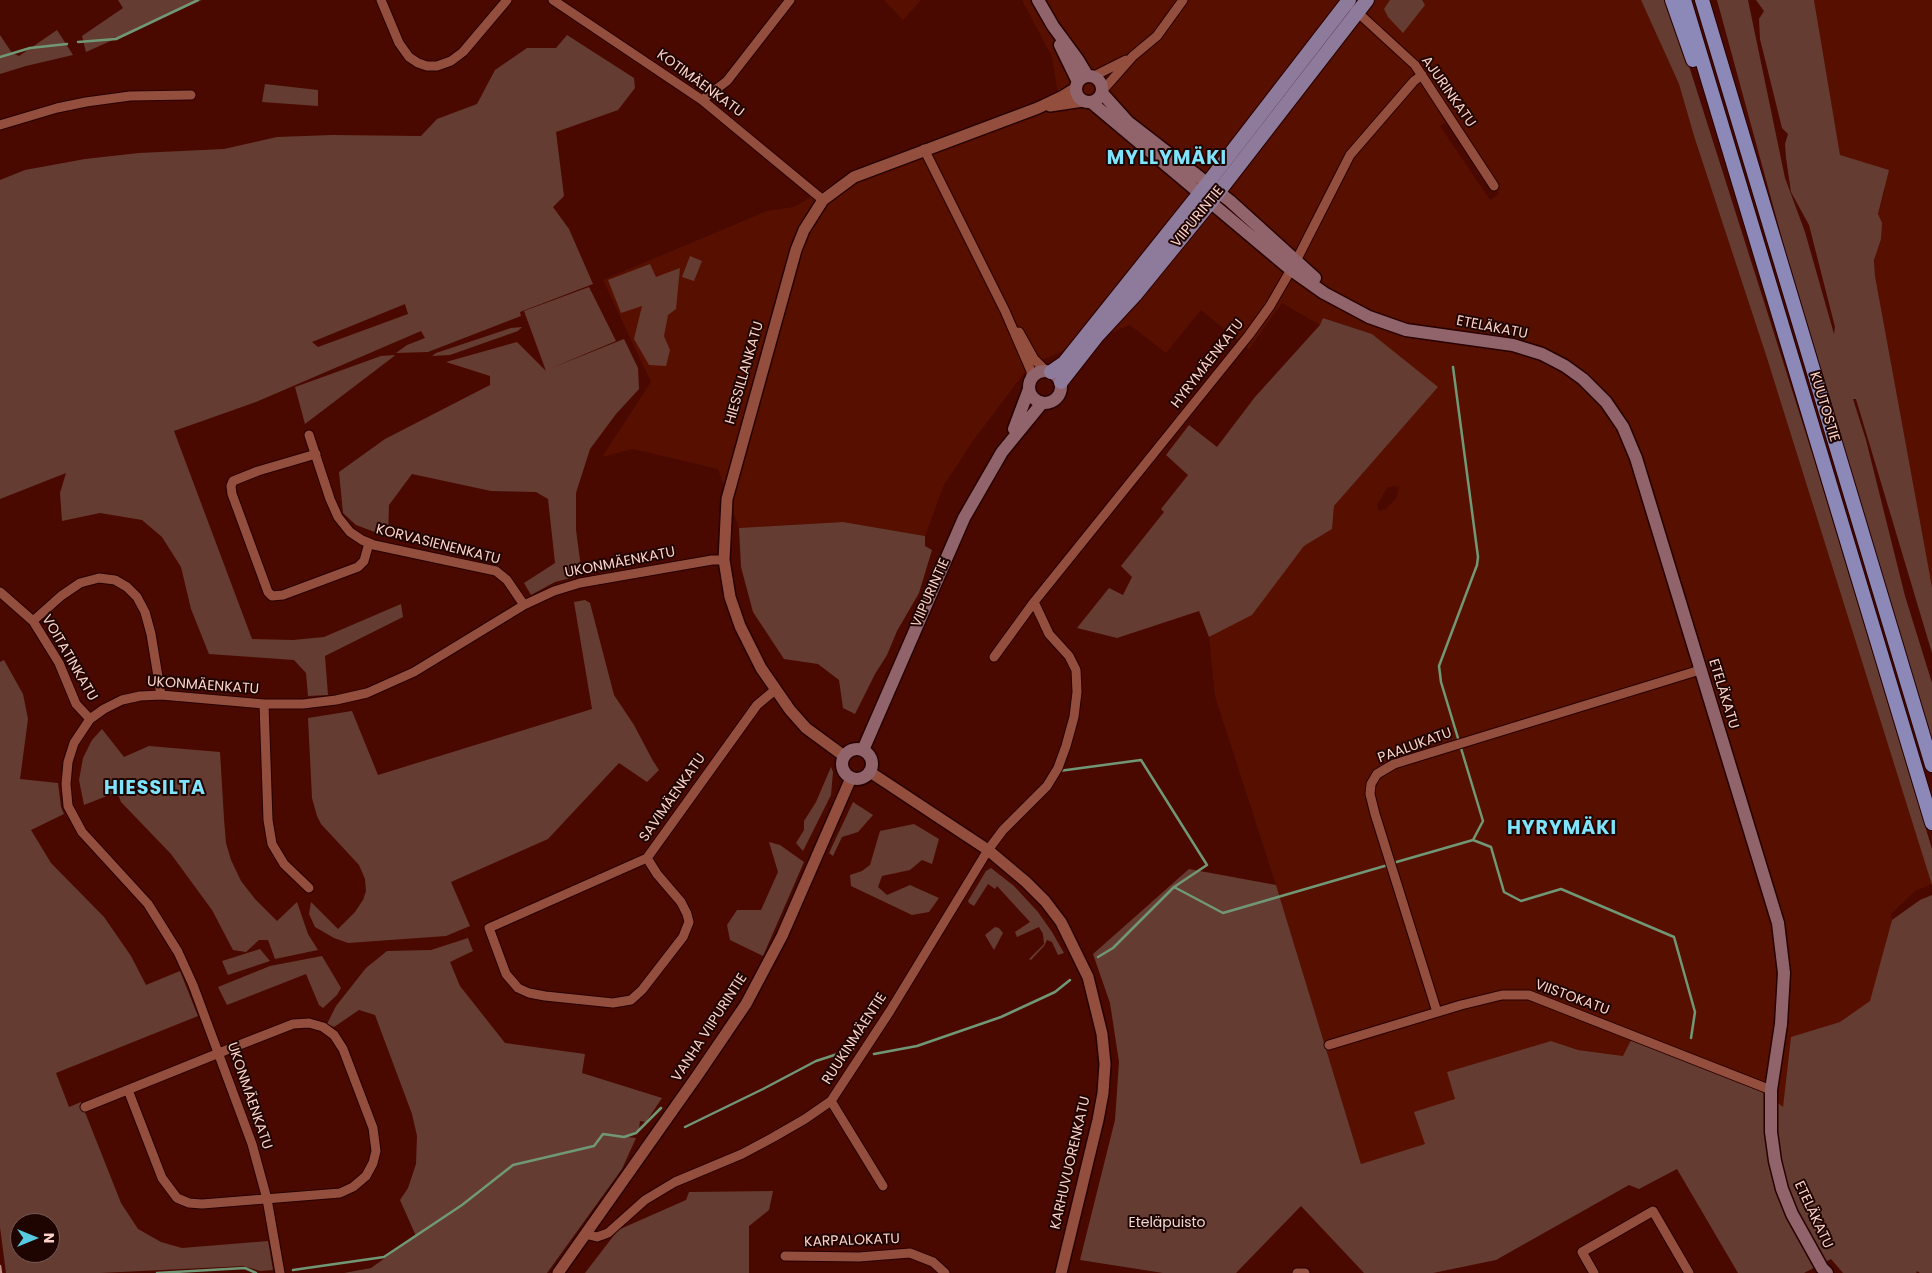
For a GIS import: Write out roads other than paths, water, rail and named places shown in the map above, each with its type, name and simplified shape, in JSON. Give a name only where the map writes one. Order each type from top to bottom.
[{"type":"highway","points":[[1672,0],[1768,280]]},
{"type":"highway","name":"KUUTOSTIE","points":[[1684,0],[1932,823]]},
{"type":"highway","name":"KUUTOSTIE","points":[[1702,0],[1932,765]]},
{"type":"highway","points":[[1712,0],[1766,211]]},
{"type":"main road","points":[[1038,0],[1053,26],[1078,60],[1084,80],[1078,95],[1209,193]]},
{"type":"main road","name":"VIIPURINTIE","points":[[1049,371],[1064,363],[1209,193],[1367,0]]},
{"type":"main road","name":"VIIPURINTIE","points":[[1061,382],[1091,343],[1135,295],[1348,2]]},
{"type":"main road","points":[[1084,80],[1099,79],[1103,91],[1128,122],[1209,193]]},
{"type":"main road","points":[[1087,101],[1100,98],[1103,91]]},
{"type":"main road","name":"ETELÄKATU","points":[[1209,193],[1324,293],[1369,317],[1406,330],[1513,345],[1542,354],[1565,366],[1577,375],[1606,402],[1623,427],[1636,458],[1778,923],[1784,973],[1784,996],[1771,1090],[1771,1132],[1775,1161],[1782,1189],[1792,1214],[1821,1271]]},
{"type":"main road","points":[[1049,371],[1059,378],[1061,382],[1061,392],[1056,400],[1047,404],[1031,396],[1030,384],[1040,372],[1049,371]]},
{"type":"main road","name":"VIIPURINTIE","points":[[1009,442],[1030,384]]},
{"type":"main road","name":"VIIPURINTIE","points":[[863,750],[964,518],[982,483],[1009,442],[1042,403]]},
{"type":"main road","points":[[853,749],[863,750],[872,762],[870,772],[861,778],[851,778],[842,766],[844,756],[853,749]]},
{"type":"street","points":[[380,0],[399,43],[409,57],[427,66],[437,66],[451,61],[463,52],[507,0]]},
{"type":"street","name":"KOTIMÄENKATU","points":[[553,0],[702,100],[823,200]]},
{"type":"street","points":[[702,100],[727,82],[790,0]]},
{"type":"street","name":"HIESSILLANKATU","points":[[1103,91],[1133,56],[1157,36],[1183,0]]},
{"type":"street","name":"AJURINKATU","points":[[1348,2],[1415,65],[1494,186]]},
{"type":"street","name":"HIESSILLANKATU","points":[[844,756],[806,728],[775,690],[761,668],[740,626],[730,597],[724,560],[727,498],[796,250],[804,230],[823,200],[854,177],[924,149],[1038,108],[1063,96],[1084,80],[1133,56]]},
{"type":"street","name":"HYRYMÄENKATU","points":[[994,657],[1034,602],[1250,335],[1270,306],[1293,265],[1350,155],[1414,82],[1422,76]]},
{"type":"street","points":[[0,125],[57,108],[86,102],[130,96],[191,94]]},
{"type":"street","name":"HIESSILLANKATU","points":[[1038,108],[1087,101]]},
{"type":"street","points":[[924,149],[1005,311],[1031,371],[1030,384]]},
{"type":"street","points":[[1005,311],[1034,359],[1049,371]]},
{"type":"street","name":"KORVASIENENKATU","points":[[309,435],[330,499],[338,517],[350,532],[369,542],[496,571],[507,580],[524,605]]},
{"type":"street","points":[[316,454],[258,470],[232,481],[232,494],[268,592],[272,596],[283,595],[358,567],[364,561],[369,542]]},
{"type":"street","name":"UKONMÄENKATU","points":[[280,1273],[267,1199],[252,1144],[193,985],[178,952],[148,904],[82,832],[68,806],[66,784],[68,762],[74,742],[90,719],[122,700],[140,696],[161,694],[264,704],[303,704],[336,700],[367,693],[414,672],[524,605],[554,591],[580,583],[712,560],[724,560]]},
{"type":"street","points":[[34,622],[61,596],[80,584],[99,578],[115,580],[127,587],[137,597],[145,612],[151,634],[161,694]]},
{"type":"street","name":"VOITATINKATU","points":[[0,592],[34,622],[59,663],[76,704],[90,719]]},
{"type":"street","name":"RUUKINMÄENTIE","points":[[585,1234],[597,1236],[608,1233],[645,1200],[675,1182],[742,1154],[805,1119],[831,1101],[890,1011],[988,850],[1002,830],[1047,786],[1058,768],[1074,717],[1077,692],[1076,670],[1069,656],[1049,634],[1034,602]]},
{"type":"street","name":"PAALUKATU","points":[[1437,1012],[1375,814],[1370,794],[1371,784],[1376,774],[1394,764],[1700,670]]},
{"type":"street","name":"SAVIMÄENKATU","points":[[647,858],[657,874],[681,902],[689,922],[683,937],[642,990],[630,1000],[613,1003],[545,996],[529,993],[518,988],[506,974],[489,928],[647,858],[757,706],[775,690]]},
{"type":"street","points":[[264,704],[268,820],[272,844],[284,864],[309,888]]},
{"type":"street","name":"KARHUVUORENKATU","points":[[870,772],[988,850],[1026,882],[1045,901],[1060,922],[1088,977],[1102,1034],[1103,1093],[1061,1273]]},
{"type":"street","name":"VANHA VIIPURINTIE","points":[[558,1273],[726,1033],[760,980],[782,936],[851,778]]},
{"type":"street","name":"VIISTOKATU","points":[[1329,1046],[1437,1012],[1502,995],[1529,995],[1771,1090]]},
{"type":"street","points":[[85,1107],[293,1024],[309,1024],[323,1027],[334,1035],[343,1048],[373,1128],[376,1151],[373,1163],[366,1176],[353,1188],[340,1193],[202,1204],[189,1202],[176,1198],[162,1178],[128,1090]]},
{"type":"street","points":[[831,1101],[883,1186]]},
{"type":"street","points":[[1594,1273],[1582,1252],[1653,1211],[1689,1273]]},
{"type":"street","name":"KARPALOKATU","points":[[785,1256],[859,1257],[910,1253],[933,1262],[945,1273]]},
{"type":"street","points":[[1297,1273],[1305,1273]]},
{"type":"waterway","points":[[78,42],[116,39],[198,0]]},
{"type":"waterway","points":[[0,57],[30,48],[67,44]]},
{"type":"waterway","points":[[1453,367],[1478,557],[1477,565],[1439,666],[1441,682],[1483,821],[1473,840]]},
{"type":"waterway","points":[[1059,771],[1141,760],[1207,865],[1174,887]]},
{"type":"waterway","points":[[1393,863],[1473,840],[1491,847],[1504,892],[1521,901],[1561,889],[1674,937],[1695,1012],[1691,1038]]},
{"type":"waterway","points":[[1098,957],[1113,948],[1174,887],[1223,913],[1388,865]]},
{"type":"waterway","points":[[874,1054],[917,1046],[1001,1017],[1055,992],[1070,980]]},
{"type":"waterway","points":[[685,1127],[816,1061],[853,1049]]},
{"type":"waterway","points":[[293,1270],[384,1257],[462,1205],[513,1165],[594,1146],[603,1134],[624,1137],[636,1133],[661,1108]]},
{"type":"waterway","points":[[157,1273],[245,1268],[256,1273]]},
{"type":"railway","points":[[0,1266],[1,1273]]},
{"type":"district","name":"MYLLYMÄKI","points":[[1167,159]]},
{"type":"district","name":"HIESSILTA","points":[[155,789]]},
{"type":"district","name":"HYRYMÄKI","points":[[1562,829]]},
{"type":"park label","name":"Eteläpuisto","points":[[1167,1223]]}]
